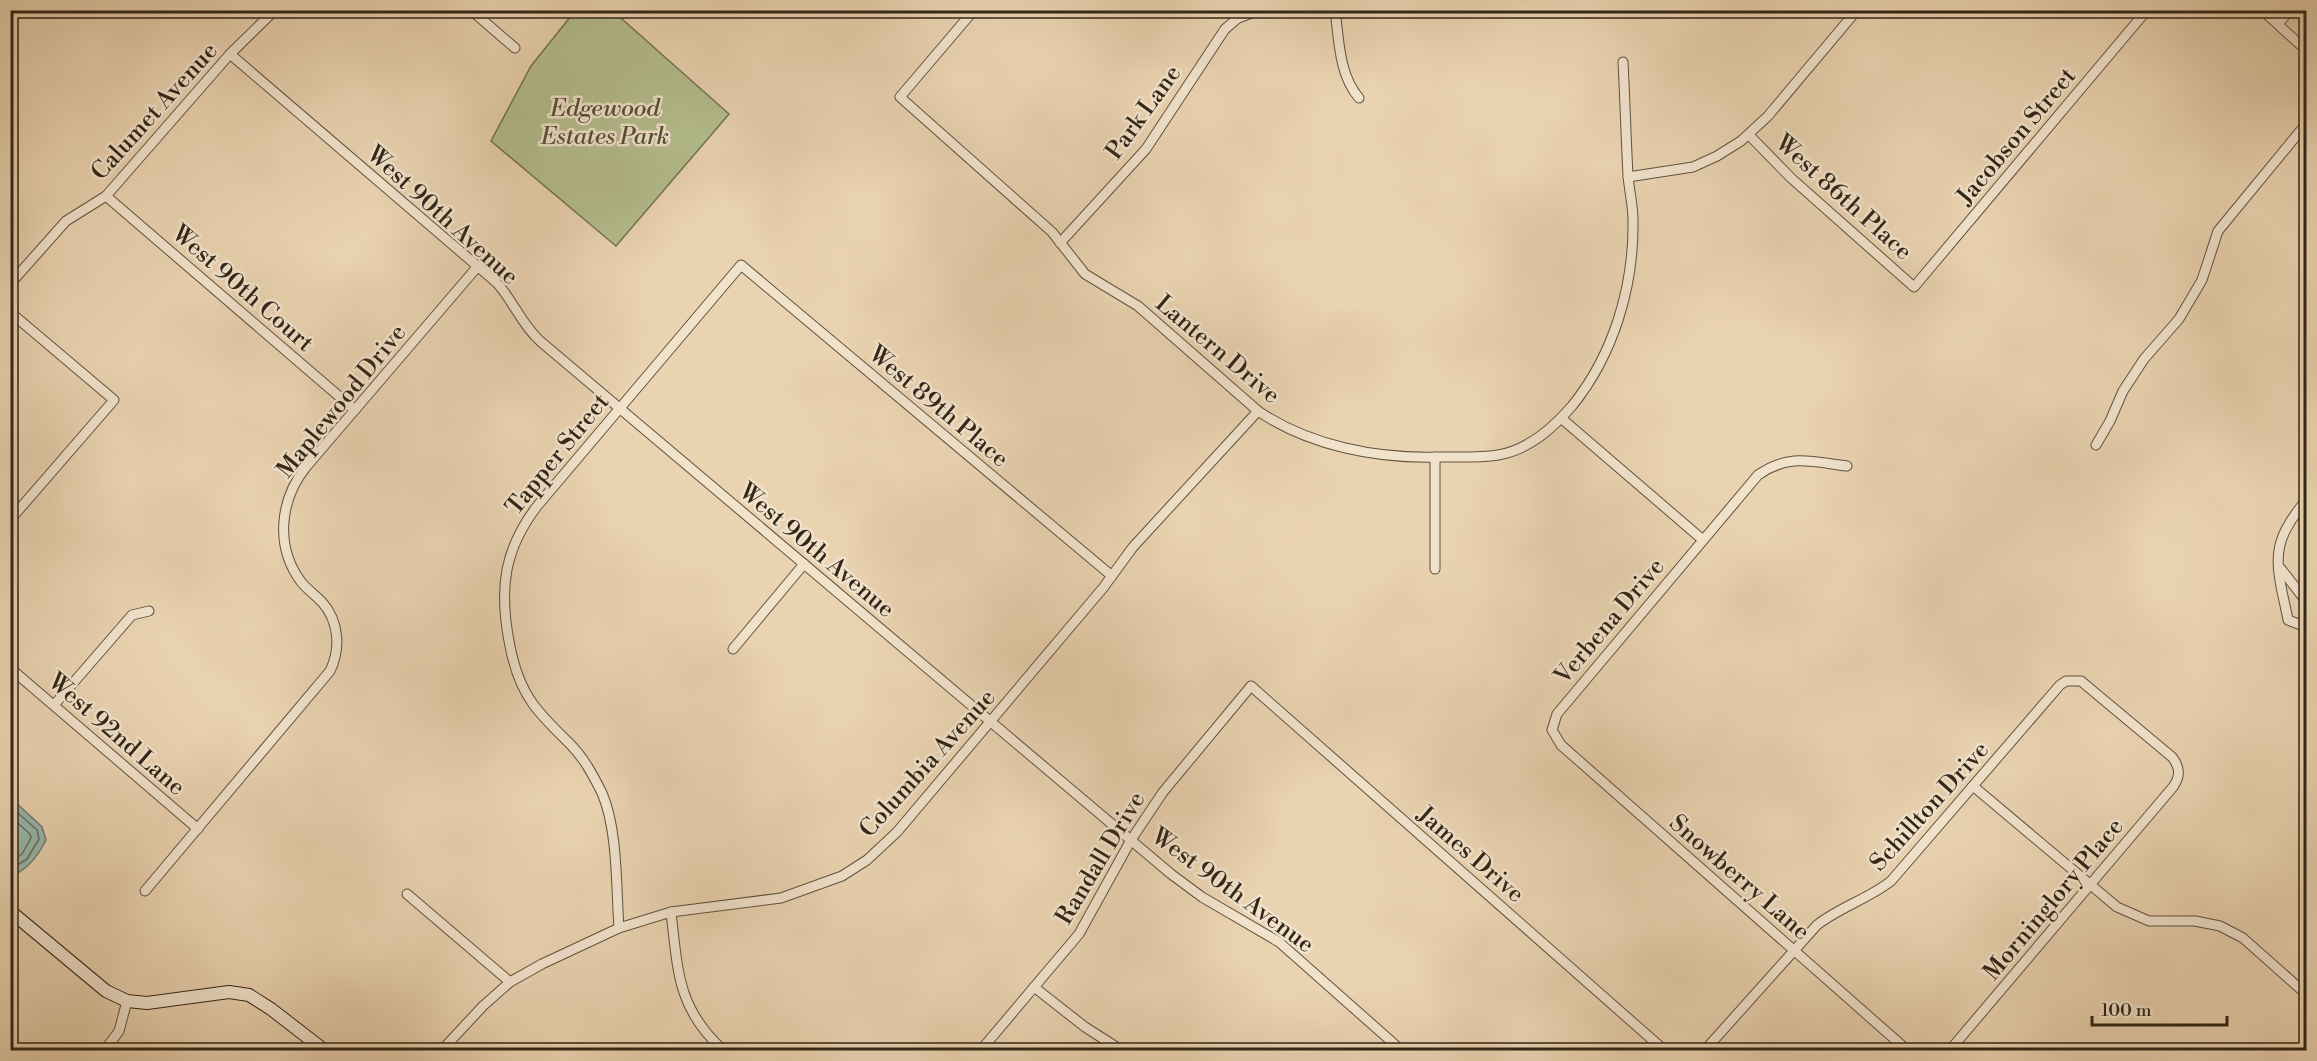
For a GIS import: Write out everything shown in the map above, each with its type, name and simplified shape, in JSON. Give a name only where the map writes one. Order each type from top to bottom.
[{"type":"street","name":"Calumet Avenue","points":[[10,284],[66,221],[106,196],[230,54],[275,10]]},
{"type":"street","points":[[471,10],[515,48]]},
{"type":"street","name":"Lantern Drive","points":[[974,10],[900,97],[1052,232],[1085,274],[1138,306],[1258,411],[1295,431],[1345,447],[1386,456],[1435,457],[1506,453],[1540,437],[1578,399],[1609,344],[1619,318],[1631,268],[1633,220],[1628,177],[1623,62]]},
{"type":"street","name":"Park Lane","points":[[1060,243],[1146,148],[1225,29],[1238,18],[1260,10]]},
{"type":"street","points":[[1335,10],[1344,72],[1347,82],[1359,98]]},
{"type":"street","points":[[1628,177],[1693,166],[1717,156],[1749,135],[1857,10]]},
{"type":"street","name":"Jacobson Street","points":[[1914,287],[2147,10]]},
{"type":"street","points":[[2262,10],[2307,50]]},
{"type":"street","points":[[2278,24],[2290,10]]},
{"type":"street","name":"West 90th Avenue","points":[[230,54],[478,266],[502,289],[520,320],[533,335],[1131,840],[1192,890],[1279,942],[1401,1050]]},
{"type":"street","points":[[2096,445],[2123,391],[2144,359],[2179,320],[2202,280],[2218,231],[2307,124]]},
{"type":"street","name":"West 86th Place","points":[[1749,135],[1791,178],[1914,287]]},
{"type":"street","name":"West 90th Court","points":[[106,196],[355,410]]},
{"type":"street","name":"Tapper Street","points":[[619,928],[609,811],[587,765],[570,744],[543,718],[523,688],[510,651],[503,590],[510,555],[523,525],[741,265]]},
{"type":"street","name":"West 89th Place","points":[[741,265],[1112,576]]},
{"type":"street","name":"Maplewood Drive","points":[[145,891],[326,678],[334,664],[337,640],[334,622],[326,608],[302,583],[293,568],[285,544],[284,520],[289,497],[296,481],[478,266]]},
{"type":"street","points":[[10,312],[114,400],[10,520]]},
{"type":"street","name":"Columbia Avenue","points":[[442,1050],[483,1006],[510,982],[542,964],[619,928],[671,912],[781,898],[842,876],[867,860],[897,832],[991,722],[1103,588],[1132,547],[1258,411]]},
{"type":"street","points":[[1561,418],[1703,540]]},
{"type":"street","points":[[1435,457],[1435,569]]},
{"type":"street","name":"Verbena Drive","points":[[1552,730],[1557,714],[1752,481],[1772,466],[1780,463],[1803,460],[1847,466]]},
{"type":"street","points":[[2307,501],[2292,519],[2280,545],[2279,567],[2288,620],[2307,627]]},
{"type":"street","points":[[733,649],[804,564]]},
{"type":"street","points":[[2279,567],[2307,601]]},
{"type":"street","points":[[54,705],[132,615],[149,610]]},
{"type":"street","name":"West 92nd Lane","points":[[10,668],[198,829]]},
{"type":"street","name":"Schillton Drive","points":[[1705,1050],[1793,949],[1825,918],[1872,895],[1891,880],[2060,685],[2066,681],[2081,681],[2088,686],[2172,757],[2179,771]]},
{"type":"street","name":"Randall Drive","points":[[981,1050],[1083,927],[1131,840],[1169,784],[1251,686]]},
{"type":"street","name":"James Drive","points":[[1251,686],[1664,1050]]},
{"type":"street","name":"Snowberry Lane","points":[[1552,730],[1560,745],[1907,1050]]},
{"type":"street","name":"Morninglory Place","points":[[1950,1050],[2173,787],[2179,771]]},
{"type":"street","points":[[1973,786],[2117,907],[2136,917],[2160,922],[2203,922],[2232,931],[2307,994]]},
{"type":"street","points":[[407,894],[510,982]]},
{"type":"street","points":[[10,911],[106,991],[128,1001],[147,1003],[229,992],[249,996],[272,1009],[324,1050]]},
{"type":"street","points":[[671,912],[677,963],[685,1000],[708,1036],[723,1050]]},
{"type":"street","points":[[1034,987],[1085,1027],[1120,1050]]},
{"type":"street","points":[[105,1050],[119,1031],[128,1001]]},
{"type":"green space","name":"Edgewood Estates Park","points":[[575,11],[613,11],[729,114],[616,246],[491,141],[531,66]]},
{"type":"water","points":[[11,798],[42,827],[46,840],[32,862],[11,876]]}]
